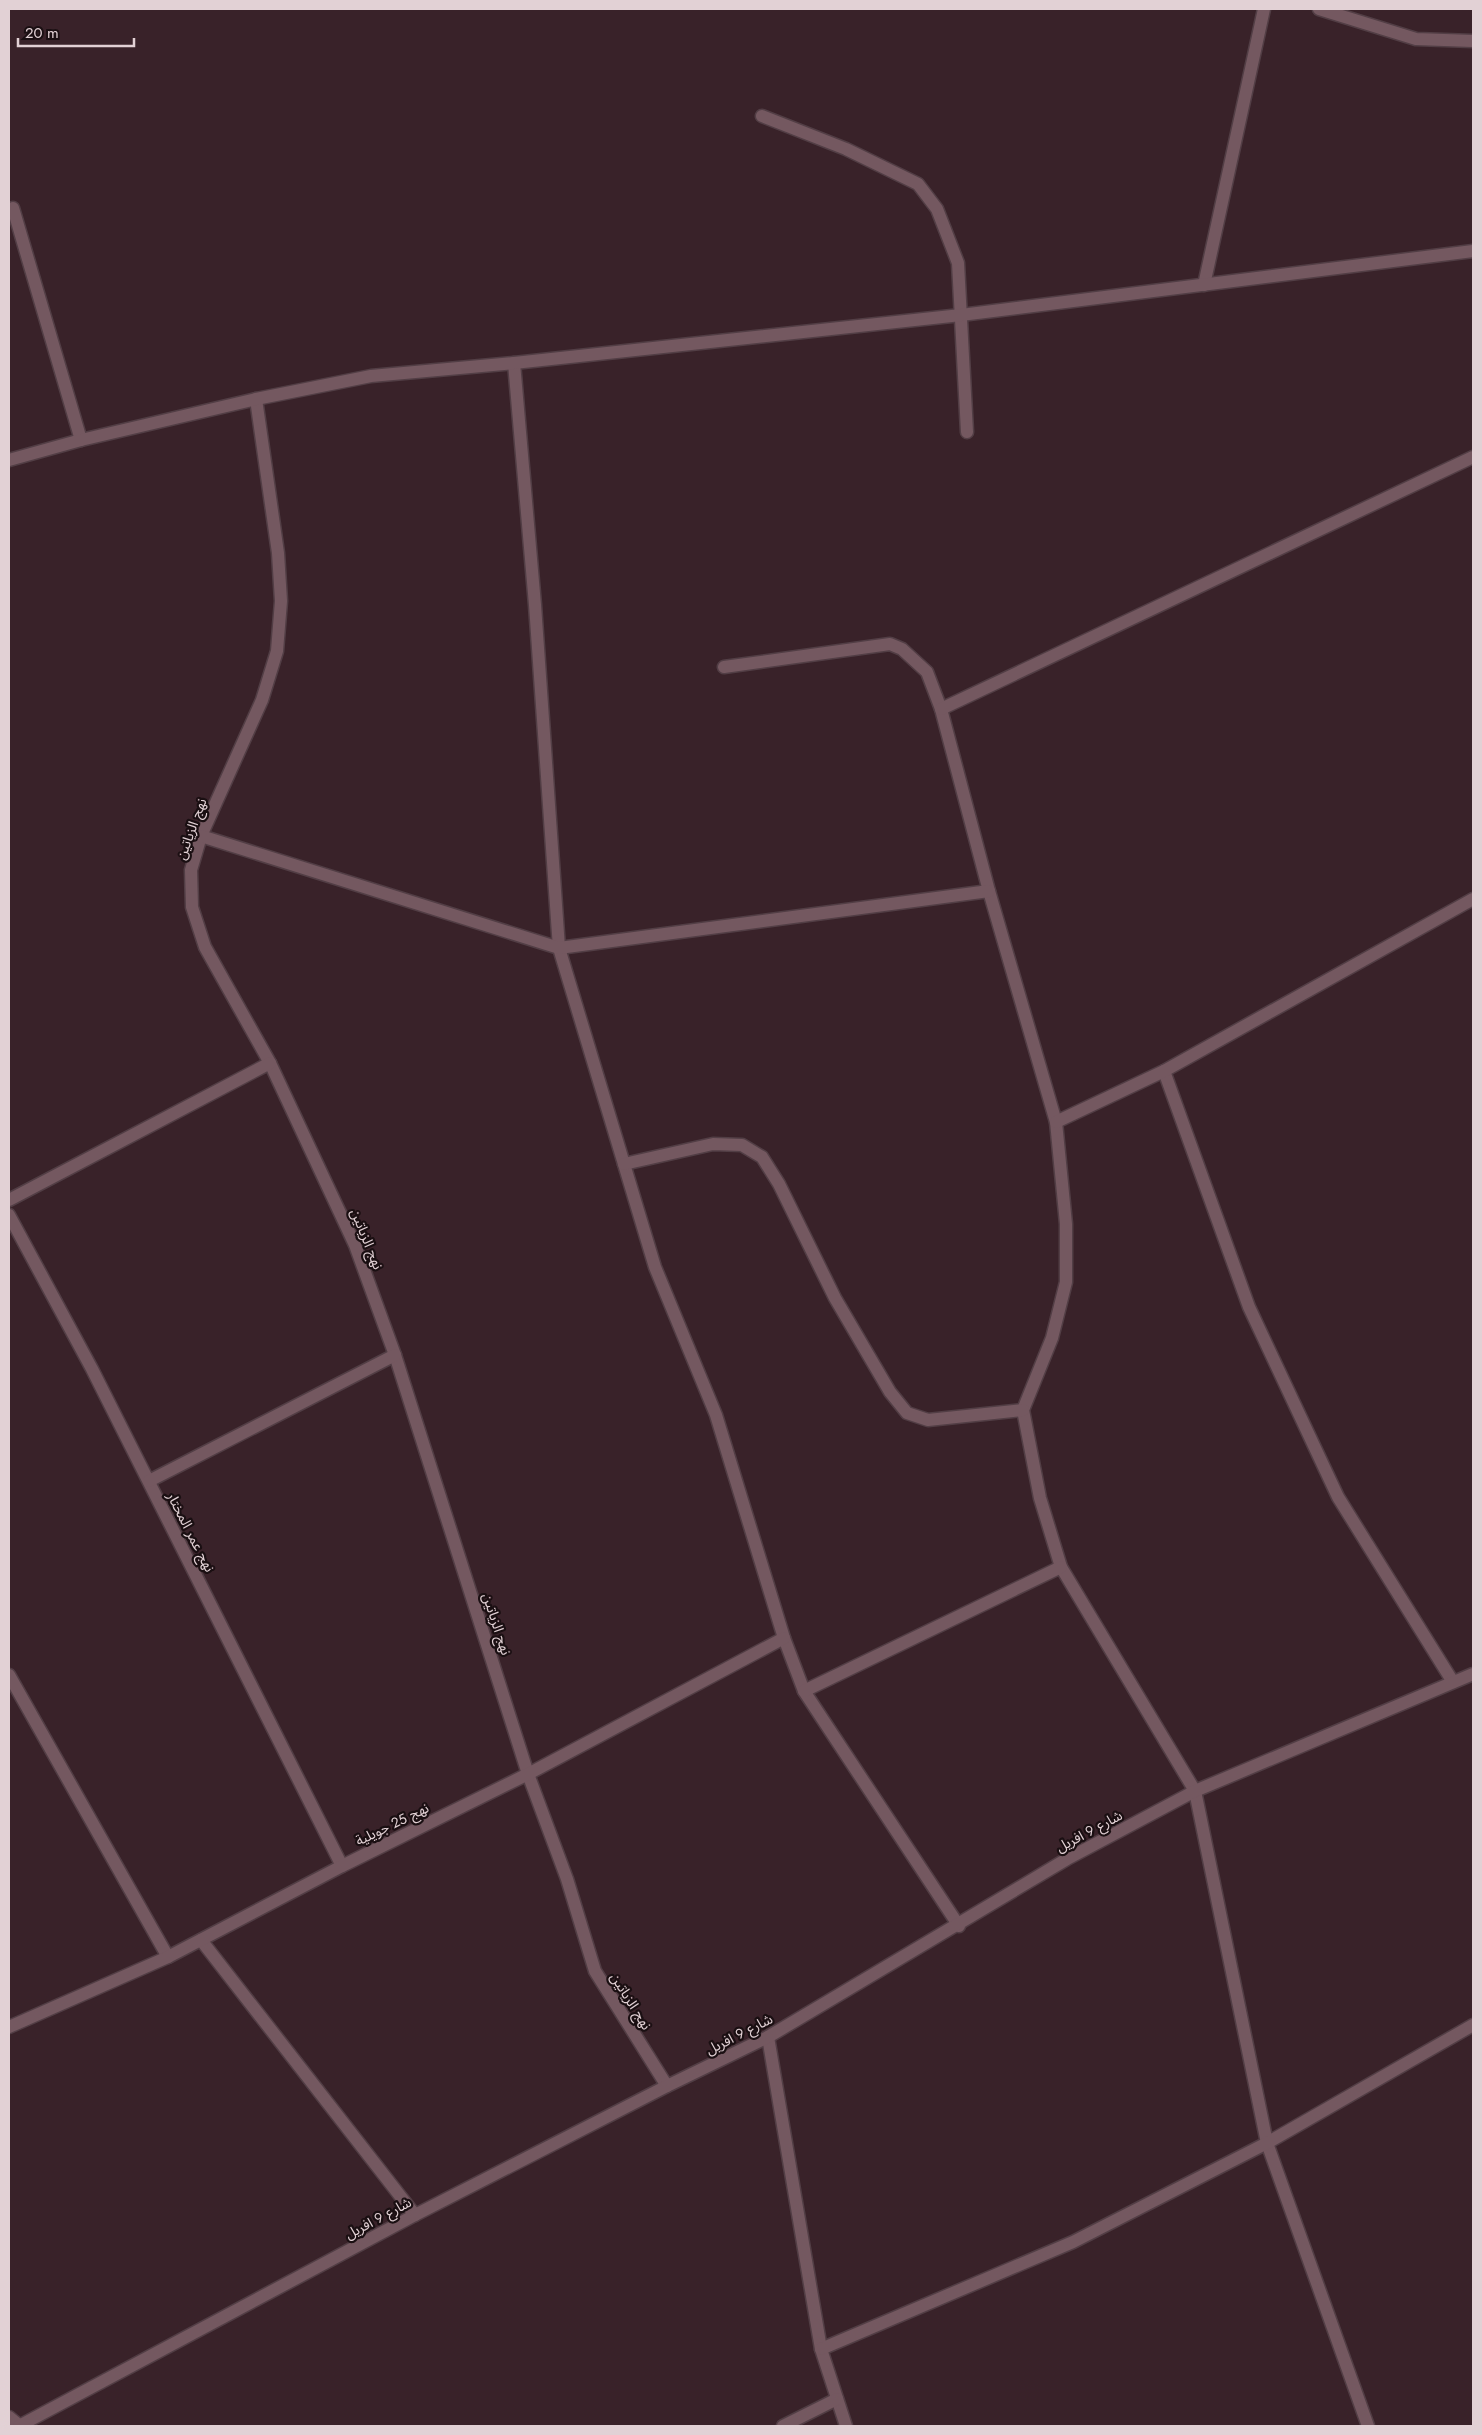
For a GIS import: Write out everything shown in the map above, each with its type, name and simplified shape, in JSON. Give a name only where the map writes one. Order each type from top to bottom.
[{"type":"street","points":[[1204,285],[1264,9]]},
{"type":"street","points":[[1319,9],[1416,39],[1473,41]]},
{"type":"street","points":[[762,116],[846,148],[918,184],[937,209],[958,263],[967,432]]},
{"type":"street","points":[[13,208],[81,440]]},
{"type":"street","points":[[9,460],[81,440],[256,399],[371,376],[514,363],[961,315],[1473,251]]},
{"type":"street","points":[[514,363],[536,605],[559,948],[655,1268],[716,1415],[784,1638],[804,1691],[959,1926]]},
{"type":"street","name":"نهج الزياتين","points":[[256,399],[278,553],[281,601],[276,651],[262,700],[201,836],[192,870],[192,907],[206,947],[270,1063],[355,1245],[395,1354],[528,1774],[567,1879],[595,1971],[667,2086]]},
{"type":"street","points":[[941,709],[1473,457]]},
{"type":"street","points":[[724,667],[890,644],[902,649],[927,672],[941,709],[989,891],[1056,1122],[1066,1224],[1066,1282],[1052,1338],[1023,1410],[1040,1498],[1062,1567],[1195,1791],[1267,2143],[1368,2426]]},
{"type":"street","points":[[201,836],[559,948],[989,891]]},
{"type":"street","points":[[1056,1122],[1164,1071],[1473,899]]},
{"type":"street","points":[[9,1200],[270,1063]]},
{"type":"street","points":[[1164,1071],[1249,1307],[1338,1497],[1453,1682]]},
{"type":"street","points":[[624,1164],[713,1144],[742,1146],[762,1157],[779,1184],[835,1298],[890,1392],[907,1413],[928,1420],[1023,1410]]},
{"type":"street","name":"نهج عمر المختار","points":[[9,1215],[92,1369],[342,1866]]},
{"type":"street","points":[[149,1481],[395,1354]]},
{"type":"street","points":[[804,1691],[1062,1567]]},
{"type":"street","name":"نهج 25 جويلية","points":[[9,2027],[168,1957],[342,1866],[528,1774],[784,1638]]},
{"type":"street","name":"شارع 9 افريل","points":[[19,2426],[415,2215],[667,2086],[768,2037],[959,1926],[1067,1859],[1195,1791],[1473,1674]]},
{"type":"street","points":[[9,1677],[168,1957]]},
{"type":"street","points":[[201,1940],[415,2215]]},
{"type":"street","points":[[821,2349],[1073,2242],[1267,2143],[1473,2025]]},
{"type":"street","points":[[768,2037],[821,2349],[846,2426]]},
{"type":"street","points":[[783,2426],[838,2399]]},
{"type":"street","points":[[9,2417],[19,2426]]}]
